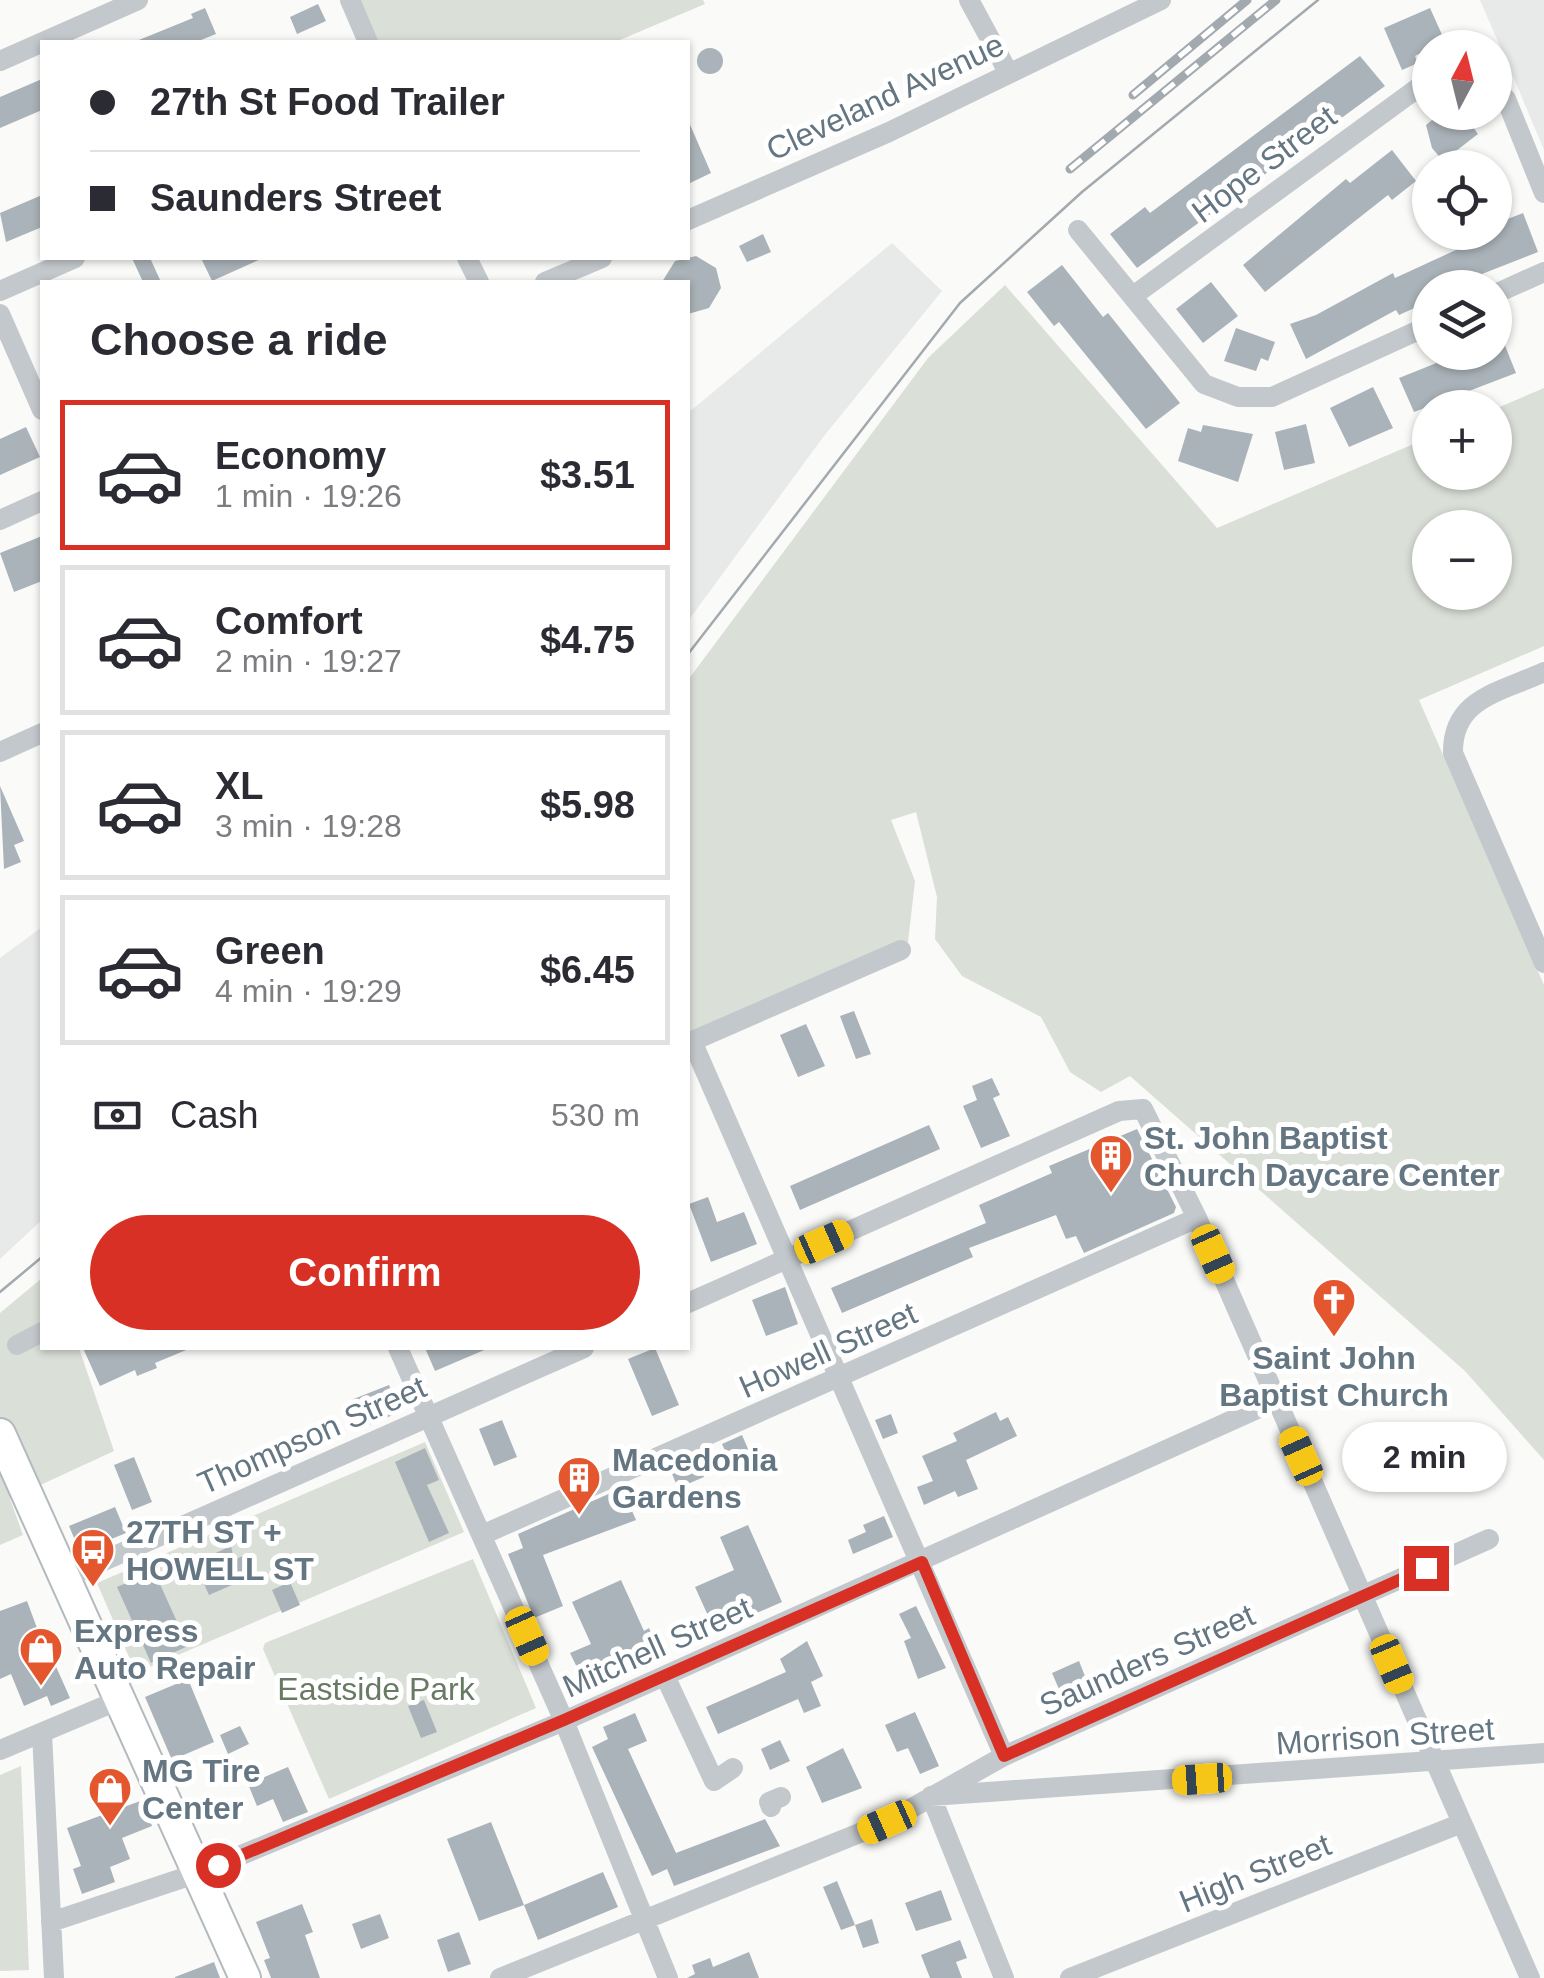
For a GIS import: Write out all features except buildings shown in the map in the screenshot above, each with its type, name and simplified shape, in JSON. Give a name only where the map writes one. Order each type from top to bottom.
[{"type":"main road","points":[[0,1434],[245,1978]]},
{"type":"street","points":[[48,40],[138,0]]},
{"type":"street","points":[[350,0],[367,40]]},
{"type":"street","points":[[970,0],[1008,72]]},
{"type":"street","name":"Cleveland Avenue","points":[[690,219],[889,132],[1008,72],[1088,39],[1161,0]]},
{"type":"street","points":[[0,61],[40,43]]},
{"type":"street","name":"Hope Street","points":[[1133,296],[1412,92]]},
{"type":"street","points":[[1512,114],[1544,192]]},
{"type":"street","points":[[1078,230],[1204,384],[1238,397],[1272,398],[1412,332]]},
{"type":"street","points":[[0,291],[71,260]]},
{"type":"street","points":[[550,280],[597,260]]},
{"type":"street","points":[[1512,286],[1544,272]]},
{"type":"street","points":[[0,314],[40,405]]},
{"type":"street","points":[[0,520],[40,502]]},
{"type":"street","points":[[1544,672],[1463,713],[1452,736],[1452,753],[1544,963]]},
{"type":"street","points":[[0,752],[40,735]]},
{"type":"street","points":[[901,950],[690,1042],[922,1562],[1004,1756]]},
{"type":"street","points":[[690,1301],[1118,1111],[1143,1109],[1197,1218],[1530,1978]]},
{"type":"street","name":"Howell Street","points":[[482,1535],[1197,1218]]},
{"type":"street","points":[[17,1345],[40,1333]]},
{"type":"street","points":[[399,1350],[564,1720],[668,1978]]},
{"type":"street","name":"Thompson Street","points":[[65,1578],[579,1350]]},
{"type":"street","name":"Mitchell Street","points":[[51,1922],[198,1873],[564,1720],[1276,1400]]},
{"type":"street","name":"Saunders Street","points":[[500,1978],[826,1850],[1004,1756],[1489,1538]]},
{"type":"street","points":[[665,1676],[714,1781],[733,1768]]},
{"type":"street","points":[[0,1750],[119,1700]]},
{"type":"street","points":[[42,1734],[54,1978]]},
{"type":"street","name":"Morrison Street","points":[[931,1796],[1544,1754]]},
{"type":"street","points":[[931,1796],[1004,1978]]},
{"type":"street","name":"High Street","points":[[1070,1978],[1462,1823]]},
{"type":"shaded area","points":[[1480,0],[1544,0],[1544,150],[1512,74],[1512,30],[1493,30]]},
{"type":"shaded area","points":[[892,243],[942,291],[824,436],[690,618],[690,411]]},
{"type":"shaded area","points":[[40,928],[40,1222],[0,1259],[0,958]]},
{"type":"green space","points":[[356,0],[703,0],[705,4],[620,40],[373,40]]},
{"type":"green space","points":[[1005,285],[1217,528],[1412,445],[1412,490],[1512,490],[1512,402],[1544,388],[1544,646],[1419,700],[1544,985],[1544,1460],[1465,1371],[1130,1076],[1101,1092],[1070,1072],[1041,1017],[962,976],[935,939],[937,897],[916,812],[891,820],[915,881],[908,942],[901,950],[690,1034],[690,677],[928,358]]},
{"type":"green space","points":[[40,1280],[40,1350],[80,1350],[114,1451],[10,1499],[23,1535],[0,1545],[0,1313]]},
{"type":"green space","points":[[425,1442],[464,1532],[136,1673],[97,1583]]},
{"type":"green space","name":"Eastside Park","points":[[473,1559],[536,1708],[329,1799],[263,1649],[265,1643]]},
{"type":"green space","points":[[21,1766],[29,1970],[0,1971],[0,1775]]},
{"type":"tram line","points":[[690,651],[960,303],[1082,192],[1318,0]]},
{"type":"tram line","points":[[0,1292],[40,1259]]},
{"type":"railway","points":[[1133,95],[1247,0]]},
{"type":"railway","points":[[1070,169],[1276,0]]},
{"type":"place","name":"St. John Baptist Church Daycare Center","points":[[1111,1194]]},
{"type":"place","name":"Saint John Baptist Church","points":[[1334,1338]]},
{"type":"place","name":"Macedonia Gardens","points":[[579,1516]]},
{"type":"place","name":"27TH ST + HOWELL ST","points":[[93,1588]]},
{"type":"place","name":"Express Auto Repair","points":[[41,1687]]},
{"type":"place","name":"MG Tire Center","points":[[110,1827]]},
{"type":"route","points":[[218,1865],[564,1720],[922,1562],[1004,1756],[1426,1568]]}]
